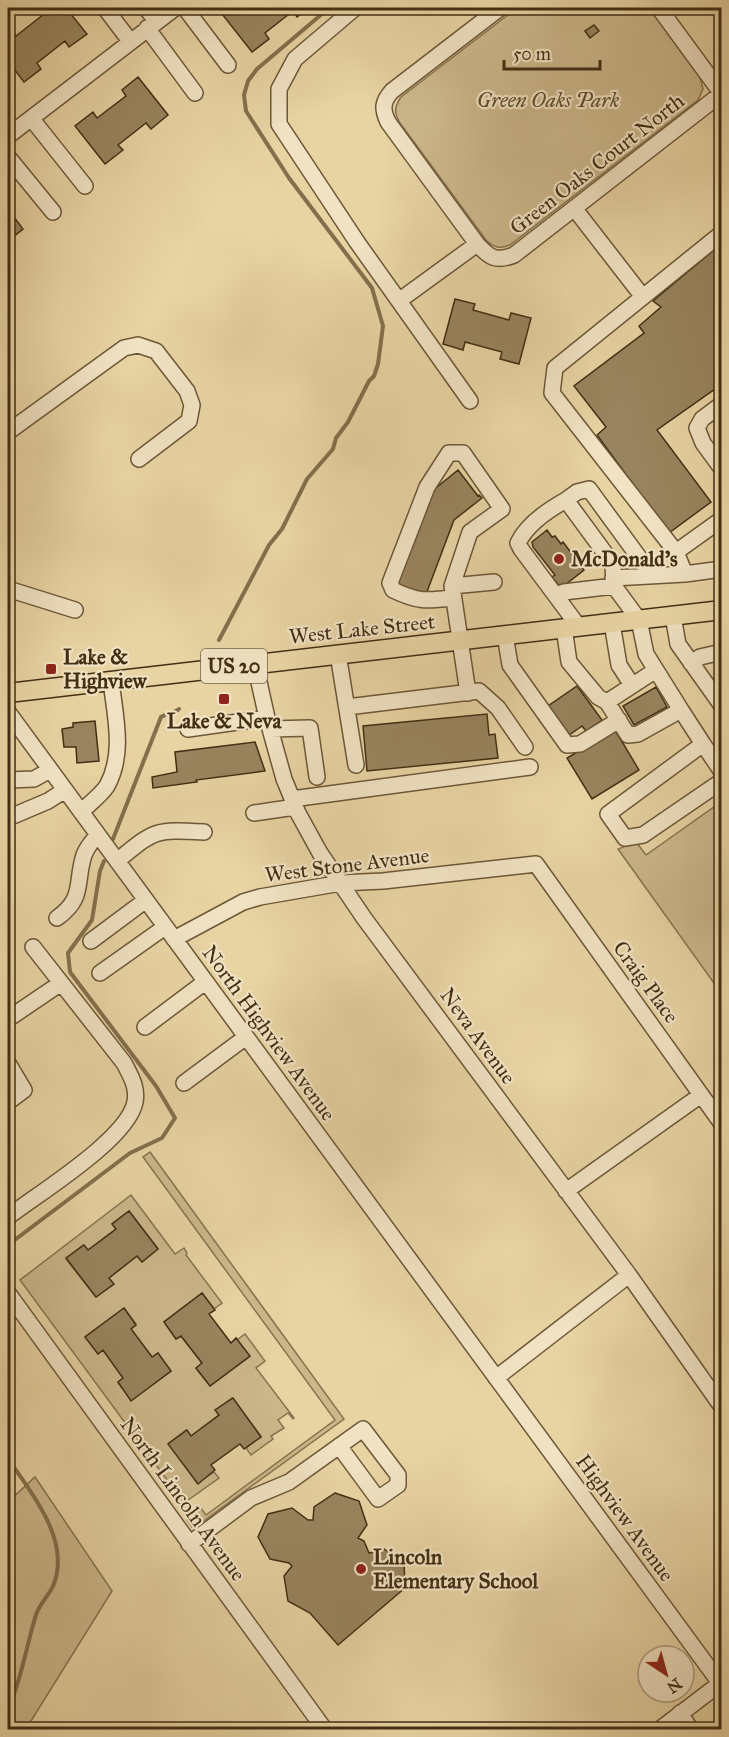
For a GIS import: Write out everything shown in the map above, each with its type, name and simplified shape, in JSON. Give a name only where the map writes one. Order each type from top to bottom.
[{"type":"main road","name":"West Lake Street","points":[[8,693],[722,610]]},
{"type":"street","points":[[105,8],[130,41]]},
{"type":"street","points":[[146,8],[151,24],[195,93]]},
{"type":"street","points":[[11,128],[31,118],[151,24],[175,8]]},
{"type":"street","points":[[185,8],[228,65]]},
{"type":"street","points":[[356,8],[295,59],[279,89],[279,124],[331,204],[470,401]]},
{"type":"street","points":[[400,300],[477,244],[388,122],[383,106],[392,90],[500,8]]},
{"type":"street","points":[[659,8],[721,94]]},
{"type":"street","name":"Green Oaks Court North","points":[[477,244],[495,258],[503,259],[514,255],[721,94]]},
{"type":"street","points":[[31,118],[85,186]]},
{"type":"street","points":[[8,157],[53,212]]},
{"type":"street","points":[[574,208],[643,297]]},
{"type":"street","points":[[685,574],[676,552],[552,393],[555,368],[722,233]]},
{"type":"street","points":[[8,432],[124,348],[138,345],[156,351],[187,391],[192,405],[189,421],[139,459]]},
{"type":"street","points":[[722,404],[702,419],[697,428],[703,443],[722,469]]},
{"type":"street","points":[[468,693],[452,592],[470,532],[502,509],[463,453],[449,453],[426,487],[390,583],[393,590],[414,600],[430,601],[452,592],[494,582]]},
{"type":"street","points":[[646,576],[646,567],[588,489],[577,492],[554,506],[523,531],[518,543],[556,595],[571,628],[569,662],[598,697],[607,702],[628,735],[638,734],[681,710]]},
{"type":"street","points":[[566,500],[639,620],[646,654],[703,744],[720,765]]},
{"type":"street","points":[[676,552],[722,519]]},
{"type":"street","points":[[613,576],[685,574],[722,568]]},
{"type":"street","points":[[556,595],[564,592],[606,588],[613,576]]},
{"type":"street","points":[[8,589],[75,610]]},
{"type":"street","points":[[673,616],[678,644],[722,706]]},
{"type":"street","points":[[612,623],[619,665],[633,684]]},
{"type":"street","points":[[505,635],[510,665],[567,745],[580,744],[619,720]]},
{"type":"street","points":[[692,663],[700,657],[722,652]]},
{"type":"street","points":[[338,654],[356,765]]},
{"type":"street","name":"Neva Avenue","points":[[255,664],[268,724],[284,779],[293,803],[321,853],[371,927],[629,1275],[722,1407]]},
{"type":"street","points":[[607,702],[656,670]]},
{"type":"street","points":[[81,812],[106,788],[117,762],[117,732],[111,681]]},
{"type":"street","points":[[347,707],[479,692],[498,708],[525,747]]},
{"type":"street","name":"North Highview Avenue","points":[[8,712],[496,1378]]},
{"type":"street","points":[[188,729],[268,724],[310,728],[317,777]]},
{"type":"street","points":[[703,744],[608,814],[625,838],[643,835],[722,781]]},
{"type":"street","points":[[254,813],[293,803],[530,767]]},
{"type":"street","points":[[8,780],[34,779],[50,770]]},
{"type":"street","points":[[8,818],[48,801],[65,790]]},
{"type":"street","points":[[117,861],[158,831],[204,832]]},
{"type":"street","points":[[57,918],[71,908],[76,896],[85,852],[98,835]]},
{"type":"street","name":"West Stone Avenue","points":[[100,973],[169,933],[260,897],[341,883],[383,881],[536,864]]},
{"type":"street","name":"Craig Place","points":[[536,864],[722,1124]]},
{"type":"street","points":[[91,941],[146,900]]},
{"type":"street","points":[[8,1217],[102,1148],[129,1119],[136,1100],[134,1083],[124,1063],[33,947]]},
{"type":"street","points":[[145,1027],[205,982]]},
{"type":"street","points":[[8,1019],[61,983]]},
{"type":"street","points":[[184,1083],[246,1037]]},
{"type":"street","points":[[8,1063],[24,1090],[8,1102]]},
{"type":"street","points":[[566,1191],[701,1095]]},
{"type":"street","points":[[496,1378],[629,1275]]},
{"type":"street","name":"North Lincoln Avenue","points":[[8,1293],[325,1730]]},
{"type":"street","name":"Highview Avenue","points":[[496,1378],[721,1682]]},
{"type":"street","points":[[189,1544],[251,1497],[289,1482],[339,1446],[363,1429],[398,1475],[398,1485],[378,1499],[339,1446]]},
{"type":"street","points":[[659,1730],[721,1682]]},
{"type":"street","points":[[680,1713],[691,1730]]},
{"type":"green space","name":"Green Oaks Park","points":[[517,8],[649,8],[700,77],[703,89],[698,100],[510,245],[500,247],[486,240],[400,123],[396,110],[401,97]]},
{"type":"green space","points":[[721,802],[721,993],[618,849],[636,842],[646,855]]},
{"type":"green space","points":[[150,1152],[344,1419],[198,1525],[192,1527],[187,1520],[192,1512],[200,1507],[206,1515],[335,1420],[143,1157]]},
{"type":"green space","points":[[131,1195],[175,1254],[184,1248],[186,1255],[222,1303],[214,1309],[202,1293],[164,1322],[176,1339],[181,1336],[202,1363],[196,1368],[210,1386],[249,1357],[237,1340],[245,1334],[265,1361],[256,1368],[294,1418],[288,1413],[278,1420],[284,1428],[271,1436],[273,1439],[251,1455],[246,1448],[261,1436],[232,1398],[216,1410],[219,1415],[191,1436],[186,1430],[169,1443],[197,1483],[214,1472],[219,1478],[184,1503],[20,1280]],"holes":[[[129,1211],[158,1249],[142,1262],[137,1256],[109,1278],[113,1284],[96,1297],[66,1259],[83,1245],[88,1250],[116,1229],[112,1224]],[[124,1308],[136,1324],[131,1329],[152,1357],[158,1353],[171,1371],[131,1400],[118,1383],[123,1378],[103,1350],[98,1354],[85,1337]]]},
{"type":"green space","points":[[35,1477],[112,1591],[26,1729],[8,1729],[8,1502]]},
{"type":"building","points":[[66,8],[87,34],[69,47],[65,41],[37,63],[41,69],[24,82],[8,61],[8,33],[11,31],[16,36],[44,14],[40,9]]},
{"type":"building","points":[[230,8],[309,8],[297,17],[293,11],[265,33],[269,39],[252,52],[222,14]]},
{"type":"building","points":[[594,25],[599,31],[590,38],[585,31]]},
{"type":"building","points":[[138,77],[168,115],[151,129],[146,123],[118,145],[123,150],[105,164],[75,126],[93,112],[97,118],[126,96],[122,90]]},
{"type":"building","points":[[8,209],[23,229],[8,241]]},
{"type":"building","points":[[722,243],[722,384],[657,430],[711,502],[669,533],[597,435],[606,427],[574,386],[644,333],[639,326],[661,307],[653,301]]},
{"type":"building","points":[[455,299],[475,304],[473,310],[509,320],[511,313],[531,318],[519,364],[500,359],[502,352],[465,342],[463,350],[443,344]]},
{"type":"building","points":[[458,470],[482,498],[454,520],[425,597],[396,585],[431,492]]},
{"type":"building","name":"McDonald's","points":[[547,530],[561,544],[563,542],[584,570],[561,588],[552,577],[555,575],[533,547],[532,542]]},
{"type":"building","points":[[577,686],[602,720],[586,731],[582,726],[568,736],[548,706]]},
{"type":"building","points":[[656,687],[667,707],[634,725],[623,706]]},
{"type":"building","points":[[487,714],[489,735],[495,734],[498,758],[367,771],[363,726]]},
{"type":"building","points":[[95,721],[99,761],[77,763],[76,747],[64,747],[62,729],[73,727],[73,723]]},
{"type":"building","points":[[615,730],[639,770],[592,799],[567,758]]},
{"type":"building","points":[[255,742],[265,771],[153,788],[152,777],[177,772],[175,752]]},
{"type":"building","points":[[129,1211],[158,1249],[142,1262],[137,1256],[109,1278],[114,1284],[96,1297],[66,1258],[84,1245],[88,1250],[116,1229],[112,1224]]},
{"type":"building","points":[[202,1293],[215,1310],[209,1314],[231,1343],[236,1338],[250,1356],[210,1386],[196,1368],[202,1363],[181,1336],[176,1339],[164,1322]]},
{"type":"building","points":[[124,1308],[136,1325],[131,1329],[152,1357],[158,1353],[171,1371],[131,1401],[118,1382],[123,1378],[103,1350],[98,1354],[85,1337]]},
{"type":"building","points":[[233,1398],[261,1437],[244,1449],[240,1444],[211,1465],[215,1470],[198,1484],[168,1444],[187,1430],[191,1436],[219,1415],[215,1410]]},
{"type":"building","points":[[335,1493],[359,1501],[367,1525],[358,1538],[364,1541],[369,1553],[384,1549],[404,1563],[405,1588],[338,1645],[310,1613],[288,1601],[284,1576],[292,1566],[289,1563],[270,1559],[258,1537],[268,1514],[292,1508],[308,1520],[313,1520],[314,1507]]},
{"type":"waterway","points":[[219,640],[269,545],[282,529],[307,479],[333,449],[336,438],[348,422],[369,381],[374,376],[378,364],[383,326],[372,288],[289,178],[246,111],[244,95],[248,81],[257,69],[329,8]]},
{"type":"waterway","points":[[113,839],[161,717],[179,709]]},
{"type":"waterway","points":[[8,1245],[130,1153],[162,1138],[175,1118],[156,1086],[70,972],[68,953],[92,920],[100,871],[104,861]]},
{"type":"waterway","points":[[8,1459],[47,1519],[57,1552],[58,1569],[53,1586],[36,1613],[20,1676],[8,1710]]},
{"type":"place","name":"McDonald's","points":[[559,559]]},
{"type":"place","name":"Lake & Highview","points":[[51,669]]},
{"type":"place","name":"Lake & Neva","points":[[224,699]]},
{"type":"place","name":"Lincoln Elementary School","points":[[361,1569]]}]
